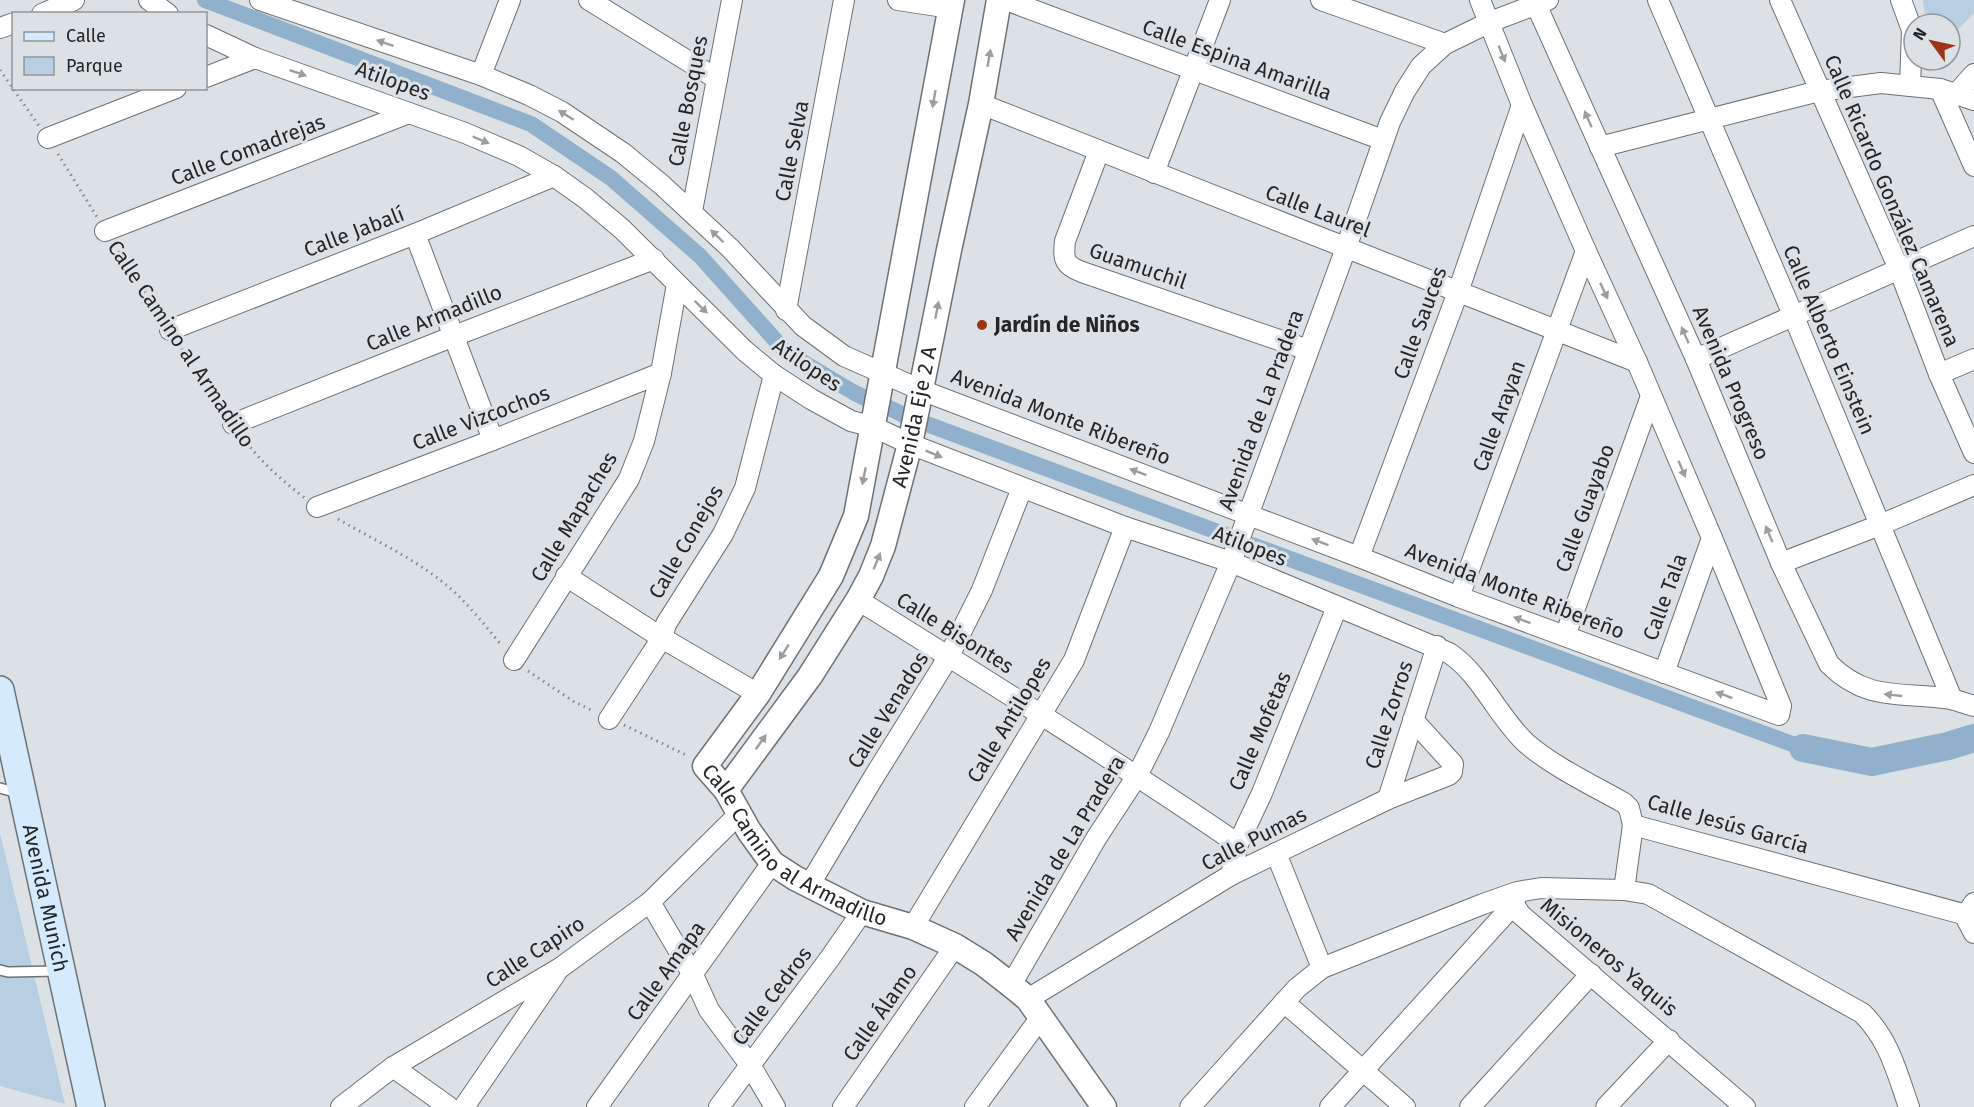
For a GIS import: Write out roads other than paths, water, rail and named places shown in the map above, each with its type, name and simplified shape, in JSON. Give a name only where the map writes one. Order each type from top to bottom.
[{"type":"main road","name":"Avenida Munich","points":[[0,690],[11,791],[61,970],[91,1107]]},
{"type":"street","points":[[47,12],[74,0]]},
{"type":"street","points":[[149,0],[165,12]]},
{"type":"street","name":"Avenida Monte Ribereño","points":[[260,0],[481,75],[562,112],[623,153],[692,211],[730,248],[786,310],[803,326],[844,356],[921,390],[1459,597],[1779,715],[1781,706],[1712,538]]},
{"type":"street","points":[[481,75],[510,0]]},
{"type":"street","points":[[589,0],[717,79]]},
{"type":"street","name":"Calle Bosques","points":[[692,211],[732,0]]},
{"type":"street","name":"Calle Selva","points":[[786,310],[844,0]]},
{"type":"street","points":[[898,0],[951,4]]},
{"type":"street","name":"Avenida Eje 2 A","points":[[726,790],[810,676],[858,600],[883,546],[910,444],[981,104],[999,0]]},
{"type":"street","name":"Calle Espina Amarilla","points":[[1006,0],[1383,140]]},
{"type":"street","points":[[1154,172],[1220,0]]},
{"type":"street","points":[[1321,0],[1445,44]]},
{"type":"street","points":[[1480,0],[1522,105],[1637,362],[1712,538]]},
{"type":"street","name":"Calle Alberto Einstein","points":[[1658,0],[1794,317],[1952,699]]},
{"type":"street","name":"Calle Ricardo González Camarena","points":[[1780,0],[1899,269],[1939,374],[1974,453]]},
{"type":"street","points":[[1901,0],[1912,30],[1910,86]]},
{"type":"street","name":"Avenida de La Pradera","points":[[975,1107],[1027,1000],[1097,837],[1137,776],[1159,732],[1231,562],[1396,106],[1412,79],[1430,56],[1445,44],[1539,2]]},
{"type":"street","name":"Avenida Progreso","points":[[1539,2],[1600,147],[1696,359],[1781,563],[1829,664],[1841,676],[1860,686],[1884,694],[1952,699],[1974,706]]},
{"type":"street","name":"Avenida Eje 2 A","points":[[705,766],[758,694],[831,576],[856,516],[951,4]]},
{"type":"street","name":"Atilopes","points":[[207,35],[255,58],[465,133],[519,156],[554,176],[622,229],[745,351],[774,375],[851,421],[1125,527],[1231,562],[1437,646]]},
{"type":"street","points":[[207,77],[255,58]]},
{"type":"street","points":[[1957,94],[1974,74]]},
{"type":"street","points":[[1600,147],[1819,91],[1881,83],[1957,94]]},
{"type":"street","points":[[48,138],[171,90]]},
{"type":"street","points":[[1957,94],[1974,166]]},
{"type":"street","name":"Calle Laurel","points":[[981,104],[1637,362]]},
{"type":"street","name":"Calle Sauces","points":[[1359,557],[1458,292],[1522,105]]},
{"type":"street","name":"Calle Comadrejas","points":[[105,231],[409,113]]},
{"type":"street","name":"Guamuchil","points":[[1099,151],[1065,241],[1065,262],[1082,272],[1308,350]]},
{"type":"street","name":"Calle Jabalí","points":[[170,330],[415,234],[554,176]]},
{"type":"street","points":[[415,234],[493,440]]},
{"type":"street","points":[[1696,359],[1974,236]]},
{"type":"street","name":"Calle Arayan","points":[[1459,597],[1586,251]]},
{"type":"street","name":"Calle Armadillo","points":[[233,424],[654,259]]},
{"type":"street","name":"Calle Mapaches","points":[[514,660],[629,479],[644,441],[661,373],[677,284]]},
{"type":"street","points":[[1939,374],[1974,359]]},
{"type":"street","name":"Calle Vizcochos","points":[[317,507],[661,373]]},
{"type":"street","name":"Calle Conejos","points":[[609,718],[662,638],[666,624],[723,534],[745,488],[774,375]]},
{"type":"street","name":"Calle Guayabo","points":[[1565,636],[1651,396]]},
{"type":"street","points":[[1781,563],[1880,525],[1974,485]]},
{"type":"street","name":"Calle Venados","points":[[810,884],[949,656],[982,590],[1022,488]]},
{"type":"street","name":"Calle Antilopes","points":[[913,927],[1074,660],[1125,527]]},
{"type":"street","name":"Calle Tala","points":[[1664,673],[1712,538]]},
{"type":"street","points":[[566,576],[662,638],[758,694]]},
{"type":"street","name":"Calle Bisontes","points":[[858,600],[1137,776],[1238,844]]},
{"type":"street","name":"Calle Mofetas","points":[[1231,875],[1238,844],[1262,793],[1337,607]]},
{"type":"street","name":"Calle Zorros","points":[[1388,799],[1437,646]]},
{"type":"street","name":"Calle Jesús García","points":[[1437,646],[1461,660],[1507,722],[1527,744],[1624,803],[1629,808],[1633,825],[1972,917]]},
{"type":"street","name":"Calle Pumas","points":[[1027,1000],[1231,875],[1388,799],[1449,776],[1453,764],[1413,720]]},
{"type":"street","name":"Calle Camino al Armadillo","points":[[705,766],[726,790],[739,814],[772,862],[795,878],[862,912],[913,927],[955,946],[984,963],[1027,1000],[1103,1106]]},
{"type":"street","name":"Calle Capiro","points":[[341,1107],[393,1067],[560,968],[650,902],[739,814]]},
{"type":"street","points":[[1624,890],[1633,825]]},
{"type":"street","points":[[1276,854],[1322,969]]},
{"type":"street","name":"Calle Amapa","points":[[597,1107],[772,862]]},
{"type":"street","points":[[1190,1107],[1297,988],[1322,969],[1483,904],[1515,898],[1541,888],[1639,891],[1656,898],[1862,1013],[1884,1040],[1909,1107]]},
{"type":"street","name":"Misioneros Yaquis","points":[[1515,898],[1520,914],[1745,1107]]},
{"type":"street","name":"Misioneros Yaquis","points":[[1330,1107],[1515,898]]},
{"type":"street","points":[[650,902],[693,975],[709,1010],[750,1065],[775,1107]]},
{"type":"street","name":"Calle Cedros","points":[[719,1107],[862,912]]},
{"type":"street","name":"Calle Álamo","points":[[843,1107],[955,946]]},
{"type":"street","points":[[464,1107],[560,968]]},
{"type":"street","points":[[1470,1107],[1591,974]]},
{"type":"street","points":[[1284,1002],[1405,1107]]},
{"type":"street","points":[[1606,1107],[1669,1040]]},
{"type":"street","points":[[393,1067],[449,1107]]},
{"type":"lane","points":[[0,970],[8,972],[61,970]]},
{"type":"waterway","points":[[205,0],[531,124],[611,178],[700,256],[786,352],[869,400]]},
{"type":"waterway","points":[[887,407],[906,416]]},
{"type":"waterway","points":[[924,423],[1226,535]]},
{"type":"waterway","points":[[1252,545],[1803,748]]},
{"type":"waterway","points":[[1803,748],[1872,762],[1948,746],[1974,738]]},
{"type":"place","name":"Jardín de Niños","points":[[982,325]]}]
